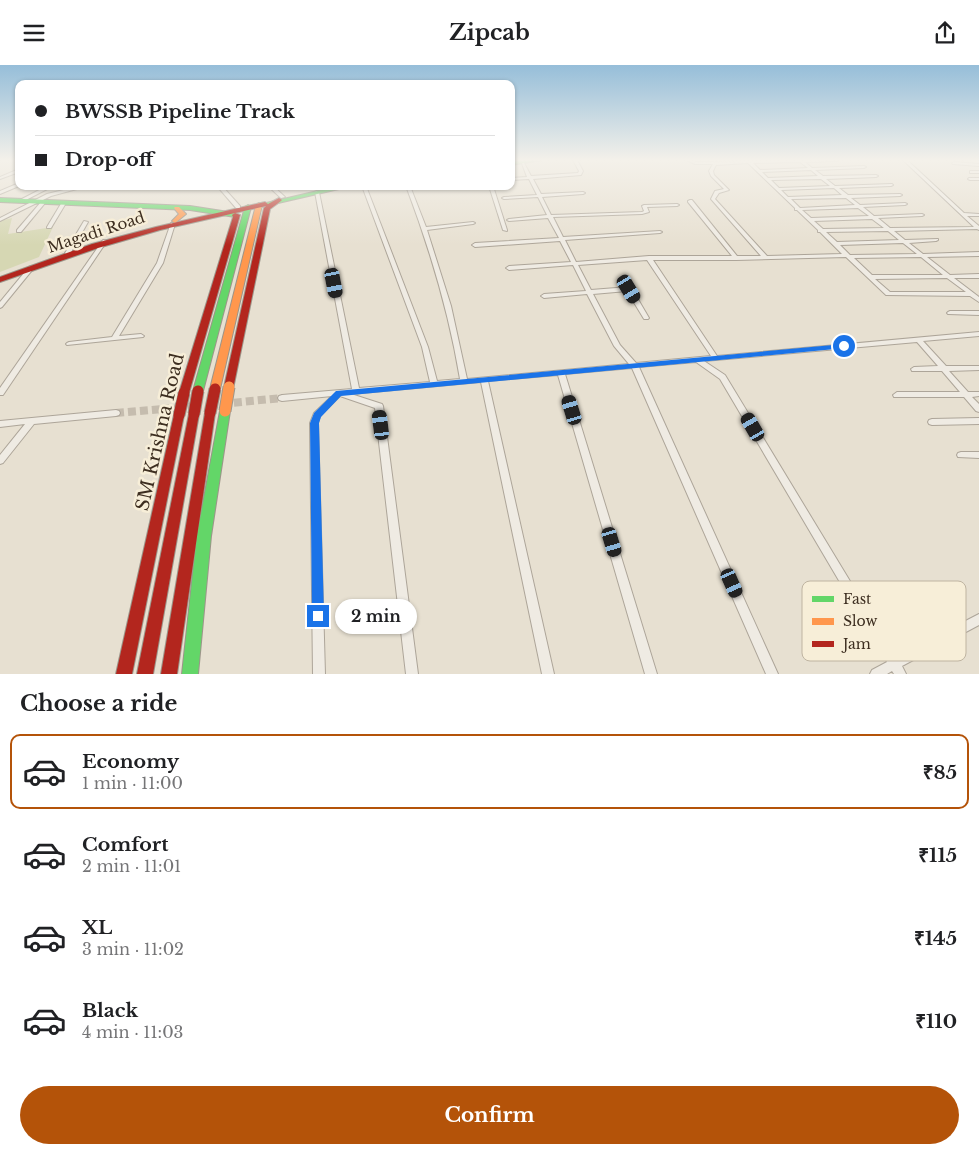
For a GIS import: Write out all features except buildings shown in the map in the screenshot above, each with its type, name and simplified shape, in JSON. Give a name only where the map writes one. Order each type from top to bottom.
[{"type":"main road","name":"Magadi Road","points":[[243,207],[259,205],[316,190]]},
{"type":"main road","points":[[190,674],[204,536],[229,387],[267,208],[281,199]]},
{"type":"main road","name":"Magadi Road","points":[[0,278],[68,253],[174,223],[281,199]]},
{"type":"main road","points":[[0,200],[177,208],[220,212]]},
{"type":"main road","points":[[169,674],[211,409],[259,205]]},
{"type":"main road","name":"SM Krishna Road","points":[[146,674],[194,410],[243,207]]},
{"type":"main road","points":[[174,223],[183,214],[177,208]]},
{"type":"main road","name":"SM Krishna Road","points":[[124,674],[184,393],[237,215],[220,212]]},
{"type":"main road","name":"Magadi Road","points":[[0,278],[104,243]]},
{"type":"street","points":[[536,188],[617,347],[635,365],[772,674]]},
{"type":"street","points":[[725,188],[727,190],[717,192],[713,199],[765,257]]},
{"type":"street","points":[[777,189],[788,188]]},
{"type":"street","points":[[837,188],[979,300]]},
{"type":"street","points":[[936,188],[978,229]]},
{"type":"street","points":[[777,189],[888,294],[972,294]]},
{"type":"street","points":[[20,201],[43,190]]},
{"type":"street","points":[[1,218],[49,195],[69,190]]},
{"type":"street","points":[[224,190],[243,207]]},
{"type":"street","points":[[273,190],[281,199]]},
{"type":"street","points":[[316,190],[356,391]]},
{"type":"street","points":[[366,190],[425,347],[434,384]]},
{"type":"street","points":[[410,190],[425,229],[458,343],[464,381]]},
{"type":"street","points":[[492,190],[506,230]]},
{"type":"street","points":[[504,198],[583,193]]},
{"type":"street","points":[[786,198],[900,195]]},
{"type":"street","points":[[690,201],[736,258]]},
{"type":"street","points":[[19,231],[43,203]]},
{"type":"street","points":[[49,227],[64,203]]},
{"type":"street","points":[[797,209],[905,204]]},
{"type":"street","points":[[509,220],[550,216],[642,213],[647,212],[644,206],[677,205]]},
{"type":"street","points":[[963,214],[979,215]]},
{"type":"street","points":[[809,220],[922,215]]},
{"type":"street","points":[[68,253],[86,223]]},
{"type":"street","points":[[115,338],[160,263],[174,223]]},
{"type":"street","points":[[425,229],[473,223]]},
{"type":"street","points":[[820,231],[978,229]]},
{"type":"street","points":[[475,245],[660,232]]},
{"type":"street","points":[[835,244],[936,240]]},
{"type":"street","points":[[0,393],[104,243]]},
{"type":"street","points":[[509,268],[649,258],[979,254]]},
{"type":"street","points":[[649,258],[715,358]]},
{"type":"street","points":[[0,306],[31,268]]},
{"type":"street","points":[[869,277],[979,276]]},
{"type":"street","points":[[544,295],[629,289],[646,318]]},
{"type":"street","points":[[950,313],[979,313]]},
{"type":"street","points":[[282,398],[979,334]]},
{"type":"street","points":[[69,345],[141,336]]},
{"type":"street","points":[[918,339],[941,368],[979,409]]},
{"type":"street","points":[[697,360],[723,377],[845,581]]},
{"type":"street","points":[[914,369],[979,368]]},
{"type":"street","points":[[561,372],[651,674]]},
{"type":"street","points":[[484,379],[548,674]]},
{"type":"street","points":[[319,674],[314,423],[317,415],[339,393]]},
{"type":"street","points":[[339,393],[379,406],[412,674]]},
{"type":"street","points":[[897,395],[979,394]]},
{"type":"street","points":[[194,410],[211,409]]},
{"type":"street","points":[[0,424],[116,413]]},
{"type":"street","points":[[0,461],[33,420]]},
{"type":"street","points":[[932,422],[979,421]]},
{"type":"street","points":[[961,455],[979,455]]},
{"type":"street","points":[[966,627],[979,619]]},
{"type":"street","points":[[876,674],[897,669],[910,661]]},
{"type":"green space","points":[[12,218],[8,234],[53,227],[39,257],[0,272],[0,221]]},
{"type":"tunnel","points":[[210,405],[282,398]]},
{"type":"tunnel","points":[[116,413],[197,406]]},
{"type":"traffic: fast","points":[[265,204],[330,190]]},
{"type":"traffic: fast","points":[[0,200],[190,208],[235,215]]},
{"type":"traffic: fast","points":[[198,391],[248,207]]},
{"type":"traffic: fast","points":[[190,674],[204,536],[225,411]]},
{"type":"traffic: slow","points":[[215,389],[259,205]]},
{"type":"traffic: slow","points":[[175,221],[183,214],[177,208]]},
{"type":"traffic: slow","points":[[225,411],[229,387]]},
{"type":"traffic: jam","points":[[229,387],[267,208],[279,200]]},
{"type":"traffic: jam","points":[[0,280],[95,246],[158,228],[265,204]]},
{"type":"traffic: jam","points":[[184,393],[237,215],[235,215]]},
{"type":"traffic: jam","points":[[210,413],[215,389]]},
{"type":"traffic: jam","points":[[194,414],[198,391]]},
{"type":"traffic: jam","points":[[179,415],[184,393]]},
{"type":"traffic: jam","points":[[169,674],[210,413]]},
{"type":"traffic: jam","points":[[145,674],[194,414]]},
{"type":"traffic: jam","points":[[124,674],[179,415]]},
{"type":"route","points":[[318,616],[314,423],[317,415],[339,393],[844,346]]}]
